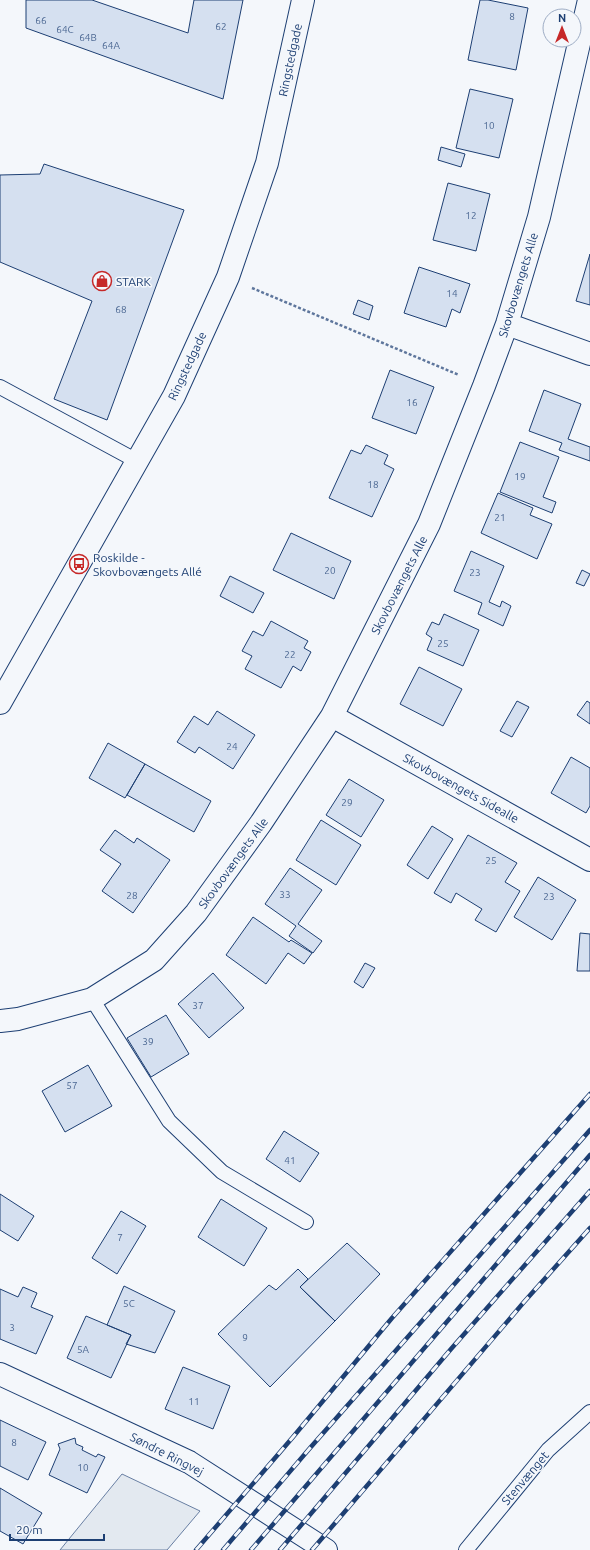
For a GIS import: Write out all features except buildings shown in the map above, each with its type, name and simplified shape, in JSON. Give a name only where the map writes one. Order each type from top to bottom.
[{"type":"street","name":"Ringstedgade","points":[[1,699],[174,396],[228,277],[267,163],[303,0]]},
{"type":"street","name":"Skovbovængets Alle","points":[[0,1021],[18,1019],[92,999],[154,960],[196,913],[261,824],[332,716],[430,524],[507,324],[539,217],[589,0]]},
{"type":"street","points":[[507,324],[590,354]]},
{"type":"street","name":"Skovbovængets Sidealle","points":[[332,716],[590,860]]},
{"type":"street","name":"Søndre Ringvej","points":[[0,1374],[189,1462],[326,1550]]},
{"type":"lane","points":[[0,387],[137,461]]},
{"type":"lane","points":[[92,999],[169,1121],[222,1172],[306,1222]]},
{"type":"lane","name":"Stenvænget","points":[[466,1550],[548,1450],[590,1412]]},
{"type":"path","points":[[228,277],[484,386]]},
{"type":"shaded area","points":[[122,1474],[200,1511],[167,1550],[60,1550]]},
{"type":"railway","points":[[196,1550],[392,1318],[590,1094]]},
{"type":"railway","points":[[223,1550],[310,1448],[590,1130]]},
{"type":"railway","points":[[251,1550],[590,1155]]},
{"type":"railway","points":[[280,1550],[451,1349],[590,1191]]},
{"type":"railway","points":[[312,1550],[524,1302],[590,1228]]},
{"type":"place","name":"STARK","points":[[102,281]]},
{"type":"place","name":"Roskilde - Skovbovængets Allé","points":[[79,564]]}]
